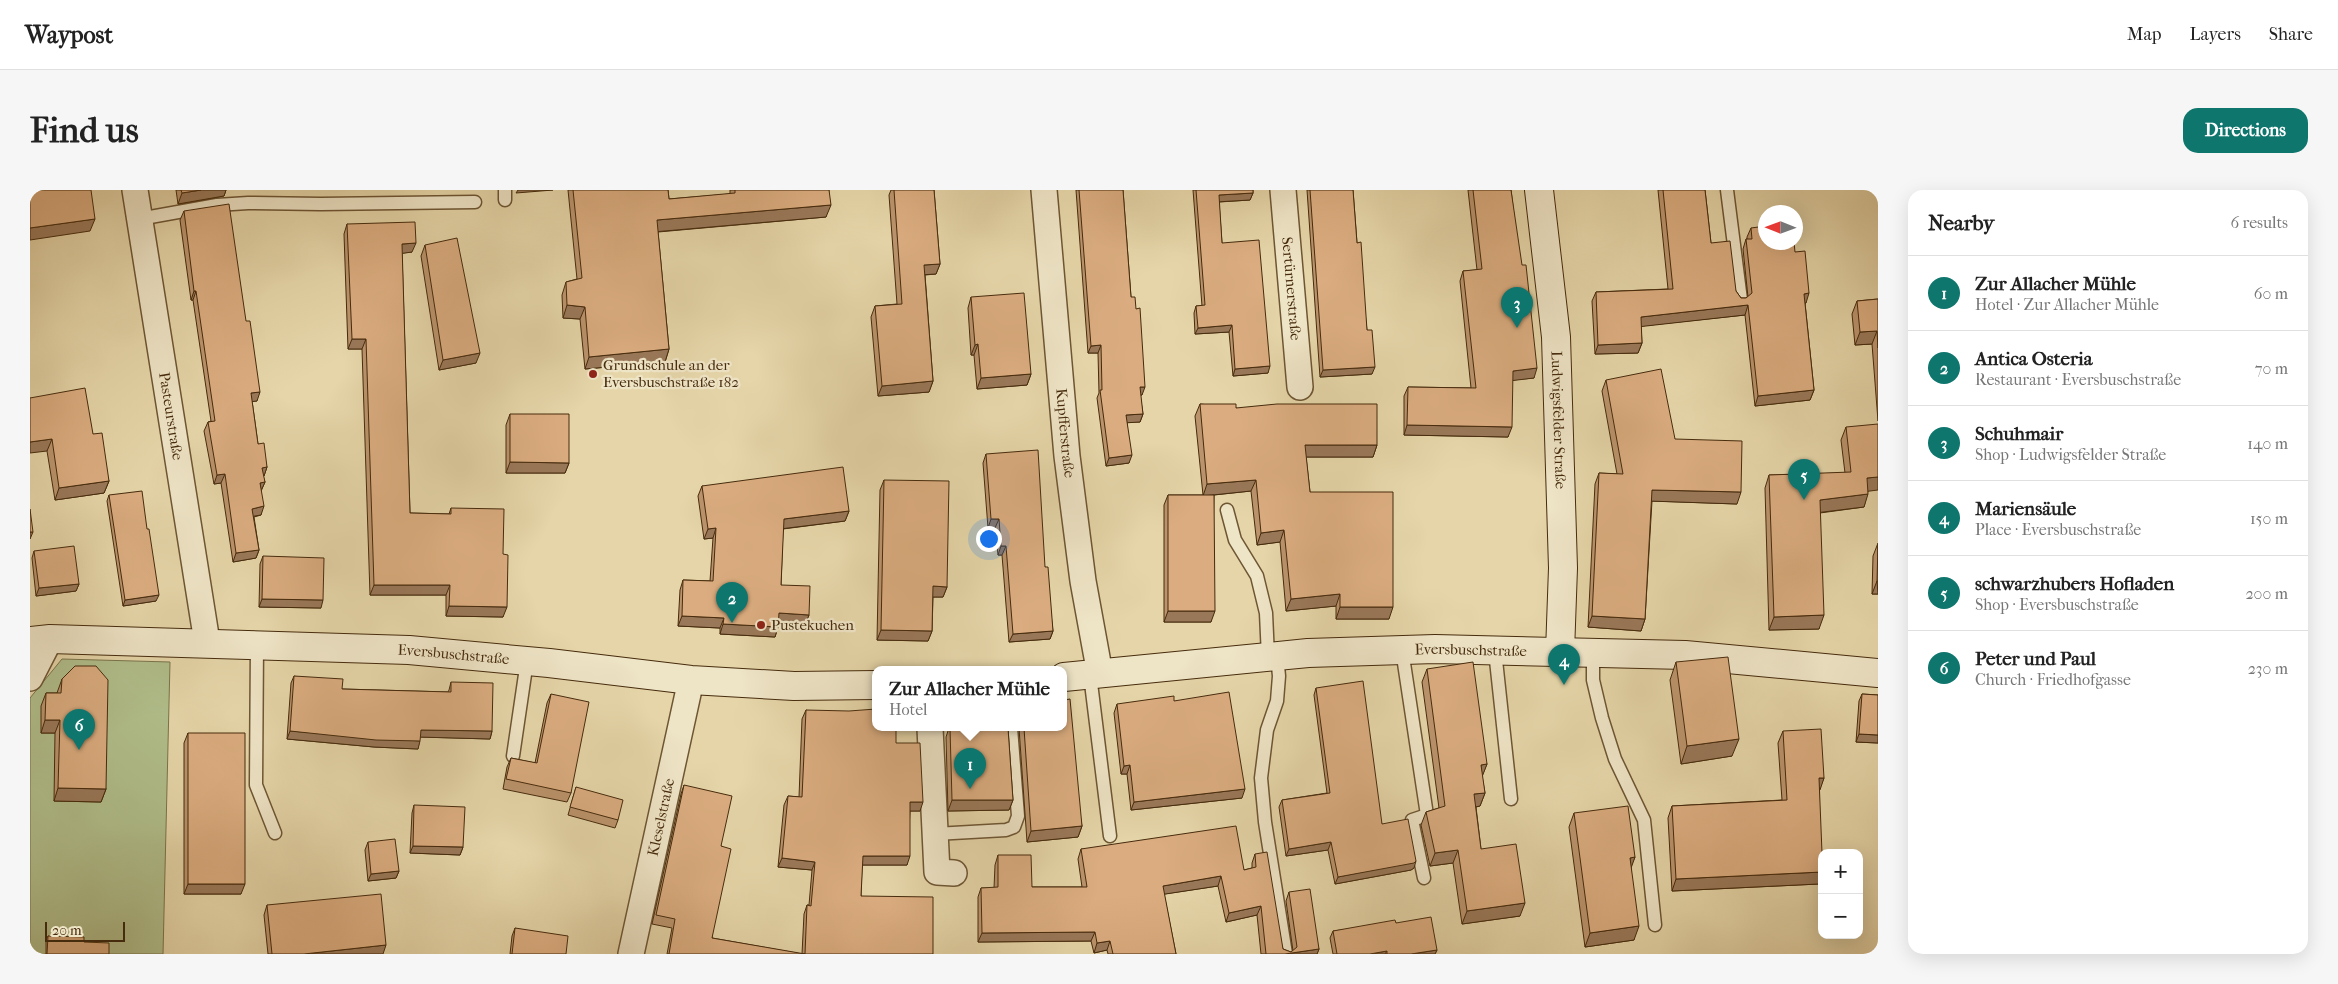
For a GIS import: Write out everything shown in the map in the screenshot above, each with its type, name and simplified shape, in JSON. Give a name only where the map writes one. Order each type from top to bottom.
[{"type":"main road","name":"Ludwigsfelder Straße","points":[[1540,190],[1556,336],[1563,568],[1560,652]]},
{"type":"main road","name":"Eversbuschstraße","points":[[40,640],[206,642],[409,650],[527,661],[691,680],[794,686],[872,685]]},
{"type":"main road","name":"Eversbuschstraße","points":[[1085,675],[1272,657],[1402,650],[1685,655],[1878,673]]},
{"type":"street","name":"Pasteurstraße","points":[[134,190],[206,642]]},
{"type":"street","name":"Kupfferstraße","points":[[1044,190],[1067,456],[1083,582],[1085,675]]},
{"type":"street","name":"Sertürnerstraße","points":[[1283,190],[1300,387]]},
{"type":"street","points":[[30,678],[40,640]]},
{"type":"street","name":"Kleselstraße","points":[[631,954],[691,680]]},
{"type":"street","points":[[930,731],[937,872],[954,873]]},
{"type":"lane","points":[[1727,190],[1741,300]]},
{"type":"lane","points":[[139,219],[217,205],[248,203],[475,202]]},
{"type":"lane","points":[[1227,510],[1235,540],[1257,576],[1266,613],[1272,657],[1279,676],[1277,701],[1267,730],[1261,778],[1265,822],[1286,954]]},
{"type":"lane","points":[[257,644],[256,785],[274,833]]},
{"type":"lane","points":[[1402,650],[1427,815],[1412,820],[1424,878]]},
{"type":"lane","points":[[1495,651],[1511,799]]},
{"type":"lane","points":[[1593,653],[1593,680],[1615,759],[1644,820],[1655,925]]},
{"type":"lane","points":[[513,756],[527,661]]},
{"type":"lane","points":[[1085,675],[1110,836]]},
{"type":"lane","points":[[935,834],[1006,830],[1014,827],[1018,816],[1011,731]]},
{"type":"green space","points":[[62,659],[170,662],[163,954],[30,954],[30,698]]},
{"type":"building","points":[[30,190],[91,190],[95,219],[30,228]]},
{"type":"building","points":[[181,190],[201,190],[182,193]]},
{"type":"building","points":[[573,190],[668,190],[669,199],[735,193],[735,190],[829,190],[831,205],[657,220],[669,349],[589,357],[585,307],[567,305],[566,282],[582,278]]},
{"type":"building","points":[[894,190],[934,190],[940,264],[924,265],[933,381],[882,386],[875,306],[902,304]]},
{"type":"building","points":[[1079,190],[1123,190],[1131,297],[1135,297],[1136,309],[1140,308],[1145,387],[1140,387],[1143,414],[1126,415],[1132,455],[1109,458],[1100,390],[1102,390],[1101,345],[1091,346]]},
{"type":"building","points":[[1196,190],[1253,190],[1253,193],[1219,195],[1222,243],[1259,240],[1270,366],[1235,369],[1232,325],[1198,328],[1196,306],[1205,305]]},
{"type":"building","points":[[1310,190],[1353,190],[1357,243],[1361,242],[1367,330],[1372,330],[1375,367],[1323,370]]},
{"type":"building","points":[[1473,190],[1511,190],[1522,265],[1526,265],[1537,368],[1513,371],[1512,427],[1407,425],[1408,387],[1476,388],[1463,271],[1482,269]]},
{"type":"building","points":[[1663,190],[1705,190],[1711,243],[1730,241],[1736,291],[1741,298],[1746,298],[1752,293],[1746,239],[1752,239],[1751,228],[1758,227],[1758,250],[1805,251],[1809,293],[1804,294],[1814,390],[1758,396],[1748,305],[1641,317],[1642,343],[1598,345],[1596,292],[1673,289]]},
{"type":"building","points":[[229,204],[246,321],[250,321],[260,392],[251,393],[258,444],[264,443],[267,467],[262,468],[265,482],[260,483],[264,506],[252,509],[259,550],[236,553],[225,474],[217,475],[208,422],[215,421],[196,291],[194,291],[184,211]]},
{"type":"building","points":[[415,222],[416,243],[402,244],[410,513],[451,514],[451,508],[504,509],[503,554],[508,555],[507,607],[449,606],[450,585],[374,585],[366,339],[352,339],[347,224]]},
{"type":"building","points":[[457,238],[480,353],[443,360],[425,245]]},
{"type":"building","points":[[1024,293],[1031,374],[981,378],[978,344],[975,345],[971,297]]},
{"type":"building","points":[[1878,299],[1878,348],[1877,331],[1860,332],[1857,301]]},
{"type":"building","points":[[1661,369],[1675,439],[1742,441],[1741,492],[1652,490],[1645,619],[1592,616],[1599,473],[1623,474],[1606,380]]},
{"type":"building","points":[[85,388],[93,434],[102,433],[109,481],[59,488],[52,439],[30,442],[30,398]]},
{"type":"building","points":[[1200,404],[1236,404],[1236,408],[1277,404],[1377,404],[1377,445],[1305,445],[1310,492],[1393,492],[1393,607],[1340,607],[1340,594],[1291,599],[1284,530],[1261,533],[1256,480],[1207,484]]},
{"type":"building","points":[[510,414],[569,414],[569,463],[510,462]]},
{"type":"building","points":[[1878,424],[1878,477],[1867,478],[1868,494],[1820,500],[1824,615],[1774,617],[1769,475],[1851,472],[1846,427]]},
{"type":"building","points":[[1038,450],[1045,567],[1048,567],[1053,631],[1013,634],[1006,546],[1001,546],[999,519],[991,519],[986,454]]},
{"type":"building","points":[[843,467],[849,511],[784,519],[781,585],[810,586],[809,615],[779,613],[778,627],[723,624],[724,618],[682,616],[683,580],[713,581],[716,528],[708,529],[702,486]]},
{"type":"building","points":[[884,480],[949,481],[947,587],[933,586],[932,631],[881,630]]},
{"type":"building","points":[[142,491],[159,595],[125,600],[109,495]]},
{"type":"building","points":[[1168,495],[1214,495],[1215,611],[1168,611]]},
{"type":"building","points":[[30,509],[33,532],[30,532]]},
{"type":"building","points":[[1878,545],[1878,581],[1877,581]]},
{"type":"building","points":[[74,546],[79,584],[39,588],[34,551]]},
{"type":"building","points":[[263,556],[324,558],[323,600],[262,599]]},
{"type":"building","points":[[1728,657],[1739,739],[1687,746],[1676,662]]},
{"type":"building","points":[[1473,662],[1487,764],[1481,765],[1485,793],[1474,794],[1481,849],[1516,844],[1525,903],[1467,911],[1458,850],[1435,853],[1426,812],[1445,806],[1427,669]]},
{"type":"building","points":[[75,666],[96,666],[108,680],[106,789],[58,788],[60,720],[45,720],[46,693],[61,693],[62,679]]},
{"type":"building","points":[[294,676],[343,679],[342,689],[451,692],[451,682],[493,683],[492,731],[421,730],[420,741],[376,740],[290,731]]},
{"type":"building","points":[[1363,681],[1382,824],[1408,819],[1416,861],[1414,863],[1338,877],[1331,842],[1289,849],[1282,800],[1330,793],[1316,688]]},
{"type":"building","points":[[1229,692],[1245,789],[1134,802],[1130,765],[1124,766],[1117,704],[1174,696],[1174,701]]},
{"type":"building","points":[[551,694],[589,702],[571,793],[506,779],[511,758],[537,763]]},
{"type":"building","points":[[1862,694],[1878,695],[1878,735],[1859,734]]},
{"type":"building","points":[[1070,699],[1082,826],[1031,831],[1024,731],[1067,731],[1067,700]]},
{"type":"building","points":[[872,709],[872,731],[896,731],[896,743],[920,743],[923,802],[910,802],[910,856],[863,856],[861,896],[933,897],[933,954],[805,954],[807,905],[811,906],[815,862],[782,858],[788,796],[802,797],[806,710]]},
{"type":"building","points":[[1821,729],[1824,778],[1819,778],[1822,849],[1818,849],[1818,872],[1676,879],[1672,806],[1787,800],[1783,731]]},
{"type":"building","points":[[950,731],[1008,731],[1013,800],[952,800]]},
{"type":"building","points":[[188,733],[245,733],[245,884],[188,884]]},
{"type":"building","points":[[684,785],[732,796],[721,846],[731,849],[712,938],[805,954],[669,954],[675,919],[656,915]]},
{"type":"building","points":[[576,787],[623,800],[618,820],[570,807]]},
{"type":"building","points":[[414,805],[465,807],[463,847],[413,846]]},
{"type":"building","points":[[1628,806],[1635,857],[1630,858],[1639,926],[1590,933],[1574,813]]},
{"type":"building","points":[[1236,826],[1244,870],[1256,867],[1255,854],[1267,852],[1283,949],[1291,952],[1297,947],[1289,892],[1310,889],[1319,949],[1285,954],[1266,954],[1261,906],[1229,913],[1221,876],[1163,886],[1176,954],[1113,954],[1110,941],[1097,943],[1095,932],[982,933],[981,888],[998,887],[998,855],[1031,855],[1032,887],[1087,887],[1081,849]]},
{"type":"building","points":[[395,839],[399,871],[371,874],[368,842]]},
{"type":"building","points":[[381,894],[386,945],[304,954],[272,954],[267,905]]},
{"type":"building","points":[[1431,917],[1437,950],[1411,954],[1387,954],[1387,951],[1370,954],[1337,954],[1333,931],[1395,920],[1396,923]]},
{"type":"building","points":[[515,928],[568,936],[566,954],[512,954]]},
{"type":"building","points":[[48,936],[84,937],[84,942],[109,943],[109,954],[47,954]]},
{"type":"place","name":"Schuhmair","points":[[1517,328]]},
{"type":"place","name":"Grundschule an der Eversbuschstraße 182","points":[[593,374]]},
{"type":"place","name":"schwarzhubers Hofladen","points":[[1804,500]]},
{"type":"place","name":"Antica Osteria","points":[[732,623]]},
{"type":"place","name":"Pustekuchen","points":[[761,625]]},
{"type":"place","name":"Mariensäule","points":[[1564,685]]},
{"type":"place","name":"Peter und Paul","points":[[79,750]]},
{"type":"place","name":"Zur Allacher Mühle","points":[[970,789]]}]
